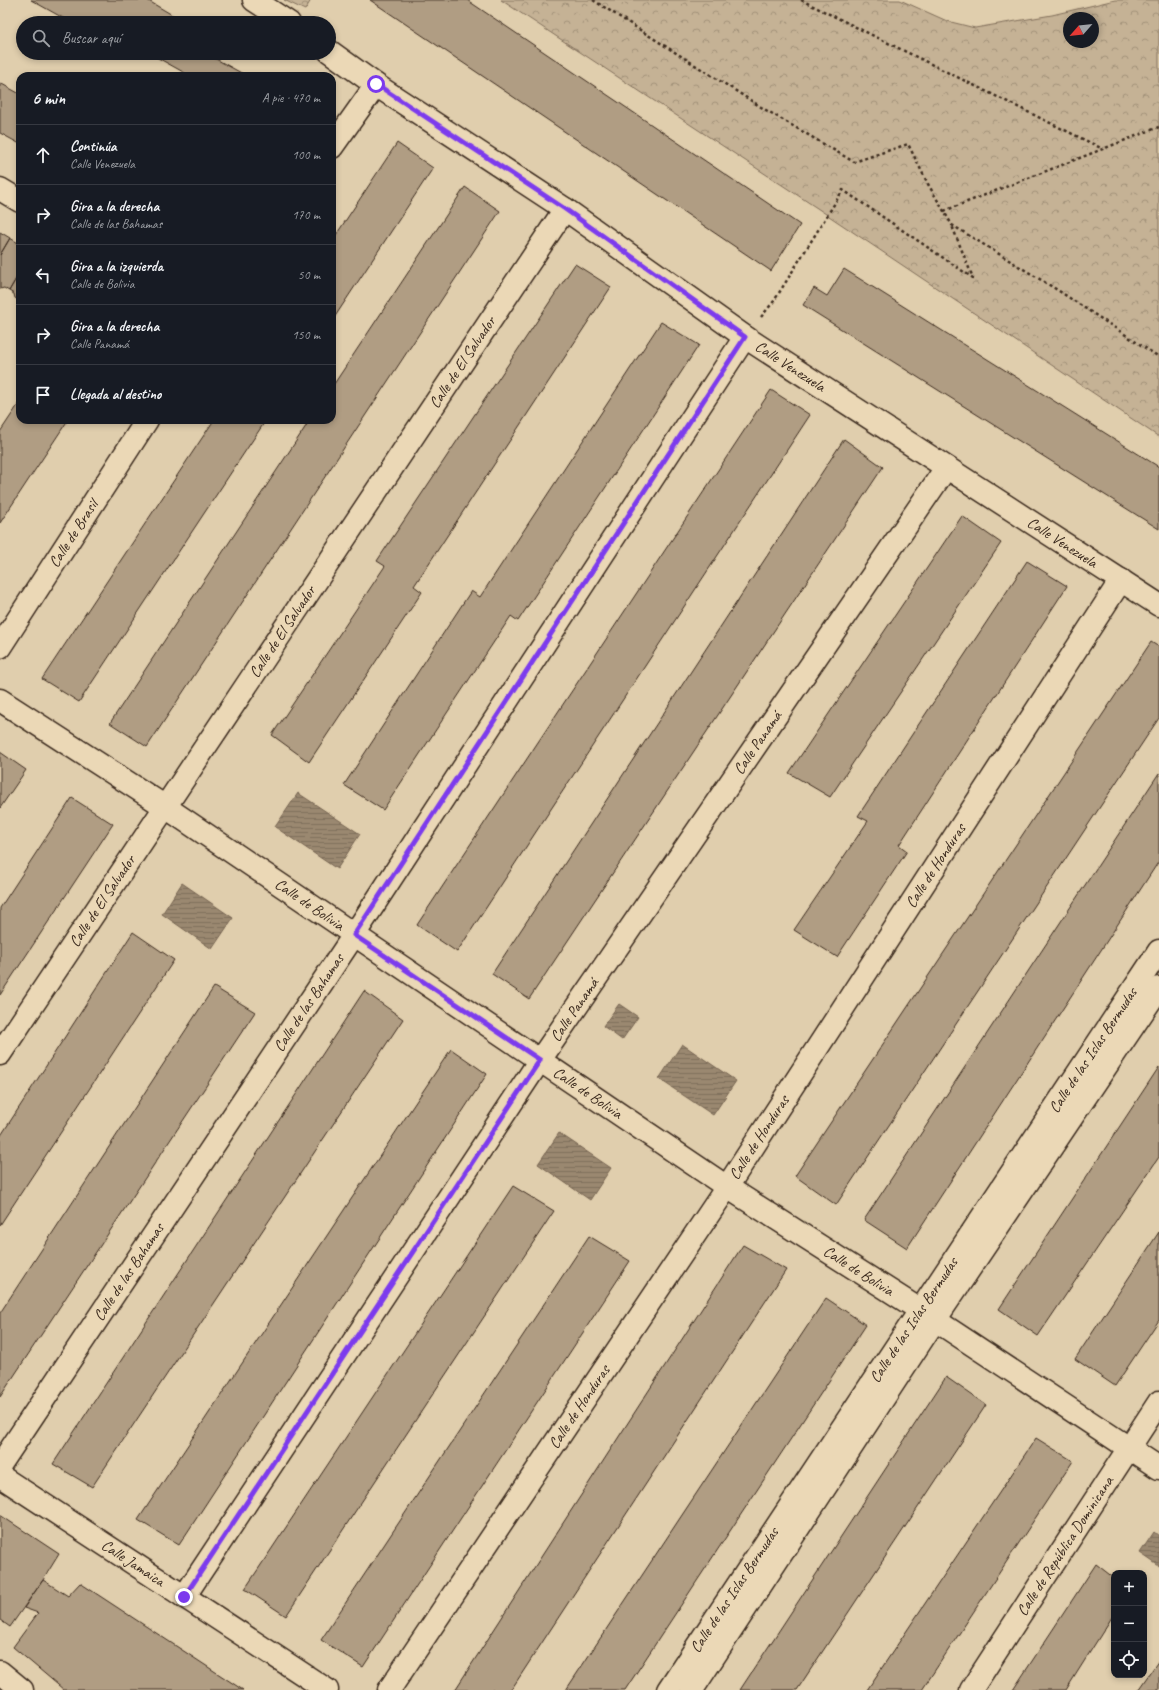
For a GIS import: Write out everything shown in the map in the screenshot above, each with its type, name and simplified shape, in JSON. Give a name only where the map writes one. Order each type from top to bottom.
[{"type":"street","points":[[261,2],[280,16]]},
{"type":"street","name":"Calle Venezuela","points":[[336,56],[565,209],[745,337],[1159,605]]},
{"type":"street","points":[[336,142],[376,84]]},
{"type":"street","points":[[0,189],[16,199]]},
{"type":"street","name":"Calle de El Salvador","points":[[0,1054],[164,806],[565,209]]},
{"type":"street","name":"Calle de las Bahamas","points":[[0,1465],[354,935],[745,337]]},
{"type":"street","name":"Calle de Brasil","points":[[0,647],[144,424]]},
{"type":"street","name":"Calle Panamá","points":[[184,1597],[540,1060],[946,468]]},
{"type":"street","name":"Calle de Honduras","points":[[389,1690],[727,1187],[1121,580]]},
{"type":"street","name":"Calle de Bolivia","points":[[0,700],[164,806],[727,1187],[928,1315],[1159,1468]]},
{"type":"street","name":"Calle de las Islas Bermudas","points":[[692,1690],[1159,951]]},
{"type":"street","name":"Calle de las Islas Bermudas","points":[[668,1690],[928,1315],[1159,988]]},
{"type":"street","name":"Calle de República Dominicana","points":[[971,1690],[1159,1402]]},
{"type":"street","name":"Calle Jamaica","points":[[0,1476],[327,1690]]},
{"type":"street","points":[[0,1672],[22,1690]]},
{"type":"path","points":[[593,0],[761,106],[854,162],[908,144],[952,225],[973,278],[843,190],[774,301],[745,337]]},
{"type":"path","points":[[801,0],[1103,149]]},
{"type":"path","points":[[944,211],[1159,127]]},
{"type":"path","points":[[952,225],[1059,291],[1159,356]]},
{"type":"green space","points":[[284,0],[311,0],[305,10]]},
{"type":"green space","points":[[501,0],[900,0],[947,21],[975,28],[1063,12],[1063,48],[1099,48],[1099,12],[1065,12],[1115,0],[1159,0],[1159,437],[817,208]]},
{"type":"shaded area","points":[[298,793],[360,834],[337,869],[275,827]]},
{"type":"shaded area","points":[[182,883],[233,918],[212,949],[162,914]]},
{"type":"shaded area","points":[[619,1004],[638,1017],[622,1040],[603,1026]]},
{"type":"shaded area","points":[[682,1044],[736,1081],[713,1115],[659,1079]]},
{"type":"shaded area","points":[[559,1133],[611,1168],[590,1200],[538,1164]]},
{"type":"shaded area","points":[[1154,1532],[1159,1536],[1159,1566],[1140,1553]]},
{"type":"building","points":[[31,0],[147,0],[174,16],[60,16]]},
{"type":"building","points":[[370,0],[467,0],[800,225],[771,271]]},
{"type":"building","points":[[162,60],[218,60],[240,72],[183,72]]},
{"type":"building","points":[[0,83],[16,92],[16,142],[0,133]]},
{"type":"building","points":[[397,143],[433,168],[336,315],[336,235]]},
{"type":"building","points":[[465,187],[500,211],[147,747],[110,723],[307,424],[336,424],[336,381]]},
{"type":"building","points":[[0,232],[10,238],[0,255]]},
{"type":"building","points":[[10,238],[16,242],[16,279],[9,291],[4,288],[0,289],[0,255]]},
{"type":"building","points":[[575,264],[611,287],[414,586],[422,592],[309,762],[272,735],[385,566],[377,561]]},
{"type":"building","points":[[844,269],[1159,467],[1159,529],[803,305],[814,288],[827,296]]},
{"type":"building","points":[[16,279],[16,299],[14,294],[9,291]]},
{"type":"building","points":[[661,322],[699,345],[518,621],[511,616],[383,810],[344,785],[471,591],[480,597]]},
{"type":"building","points":[[771,390],[810,415],[457,952],[417,925]]},
{"type":"building","points":[[16,408],[16,424],[65,424],[0,523],[0,432]]},
{"type":"building","points":[[211,424],[263,424],[79,702],[42,679]]},
{"type":"building","points":[[844,439],[883,467],[529,999],[492,974]]},
{"type":"building","points":[[962,516],[1001,543],[830,797],[789,773]]},
{"type":"building","points":[[1027,561],[1067,586],[899,845],[907,851],[837,957],[794,930],[868,821],[858,816]]},
{"type":"building","points":[[1151,642],[1159,647],[1159,718],[836,1205],[795,1176]]},
{"type":"building","points":[[0,752],[26,770],[0,808]]},
{"type":"building","points":[[1159,773],[1159,861],[907,1248],[864,1220]]},
{"type":"building","points":[[72,798],[113,824],[0,995],[0,908]]},
{"type":"building","points":[[133,932],[174,960],[0,1225],[0,1137]]},
{"type":"building","points":[[214,987],[255,1012],[0,1397],[0,1313]]},
{"type":"building","points":[[364,991],[403,1019],[92,1487],[53,1464]]},
{"type":"building","points":[[451,1049],[487,1074],[179,1545],[138,1520]]},
{"type":"building","points":[[1159,1067],[1159,1157],[1038,1336],[999,1309]]},
{"type":"building","points":[[513,1186],[554,1211],[286,1616],[245,1589]]},
{"type":"building","points":[[1159,1232],[1159,1320],[1115,1386],[1075,1359]]},
{"type":"building","points":[[589,1236],[630,1261],[363,1667],[321,1640]]},
{"type":"building","points":[[743,1245],[786,1270],[511,1690],[455,1690]]},
{"type":"building","points":[[826,1298],[866,1325],[625,1690],[566,1690]]},
{"type":"building","points":[[946,1377],[986,1405],[797,1690],[740,1690]]},
{"type":"building","points":[[1036,1438],[1073,1461],[922,1690],[867,1690]]},
{"type":"building","points":[[0,1515],[59,1554],[43,1580],[10,1627],[0,1620]]},
{"type":"building","points":[[1096,1564],[1111,1576],[1111,1619],[1066,1690],[1013,1690]]},
{"type":"building","points":[[43,1580],[68,1596],[80,1583],[243,1690],[64,1690],[13,1647],[38,1613],[24,1608]]},
{"type":"building","points":[[1159,1660],[1159,1690],[1138,1690]]},
{"type":"route","points":[[184,1597],[540,1060],[354,935],[745,337],[565,209],[376,84]]}]
